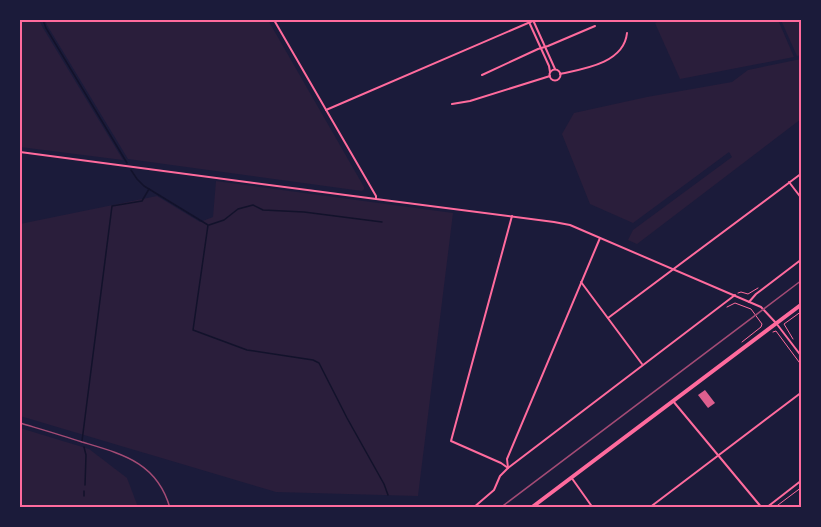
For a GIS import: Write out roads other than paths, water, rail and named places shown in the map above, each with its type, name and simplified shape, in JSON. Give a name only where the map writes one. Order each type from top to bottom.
[{"type":"highway","points":[[531,507],[801,304]]},
{"type":"street","points":[[274,20],[376,199]]},
{"type":"street","points":[[326,110],[532,21]]},
{"type":"street","points":[[532,21],[555,69],[559,70],[560,74]]},
{"type":"street","points":[[532,21],[549,66],[550,76],[556,80],[560,74]]},
{"type":"street","points":[[482,75],[595,26]]},
{"type":"street","points":[[560,74],[606,62],[624,44],[627,33]]},
{"type":"street","points":[[550,72],[555,69]]},
{"type":"street","points":[[452,104],[470,101],[550,76]]},
{"type":"street","points":[[20,152],[562,223],[581,229],[761,307],[801,357]]},
{"type":"street","points":[[608,318],[801,173]]},
{"type":"street","points":[[789,182],[801,199]]},
{"type":"street","points":[[508,468],[451,441],[512,216]]},
{"type":"street","points":[[508,468],[507,459],[600,238]]},
{"type":"street","points":[[749,302],[801,259]]},
{"type":"street","points":[[581,282],[643,365]]},
{"type":"street","points":[[473,507],[491,494],[503,472],[735,295]]},
{"type":"street","points":[[649,507],[801,392]]},
{"type":"street","points":[[673,401],[764,507],[801,480]]},
{"type":"street","points":[[571,477],[593,507]]},
{"type":"waterway","points":[[43,20],[127,163]]},
{"type":"waterway","points":[[131,170],[144,186],[208,225],[193,330],[247,350],[313,360],[319,363],[388,495]]},
{"type":"waterway","points":[[82,441],[112,206],[142,201],[149,189]]},
{"type":"waterway","points":[[209,225],[224,220],[238,209],[253,205],[263,210],[304,212],[382,222]]},
{"type":"waterway","points":[[84,447],[85,485]]},
{"type":"waterway","points":[[84,491],[84,496]]},
{"type":"railway","points":[[500,508],[802,280]]},
{"type":"railway","points":[[20,423],[111,451],[136,462],[156,480],[170,508]]}]
